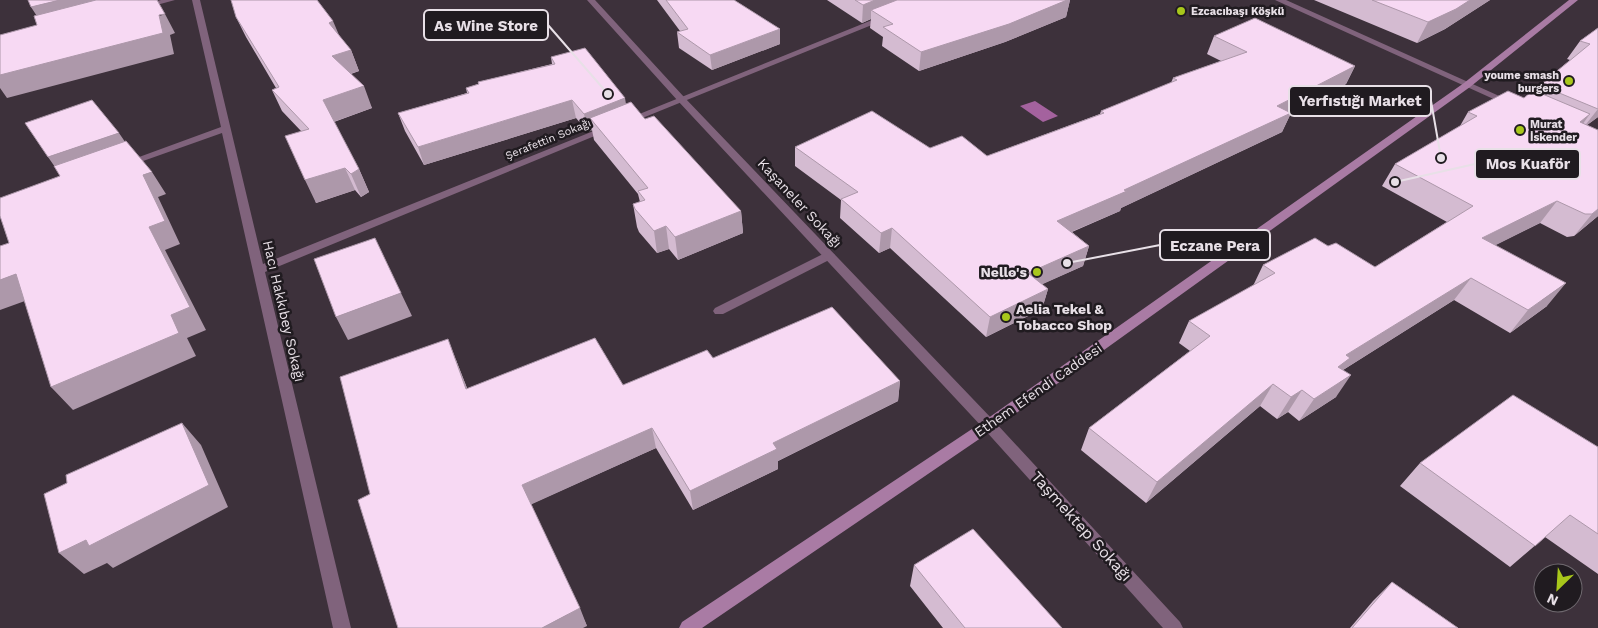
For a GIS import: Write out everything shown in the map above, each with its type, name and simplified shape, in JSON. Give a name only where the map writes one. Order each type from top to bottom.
[{"type":"main road","name":"Ethem Efendi Caddesi","points":[[688,628],[989,425],[1467,85],[1574,0]]},
{"type":"street","points":[[133,10],[171,0]]},
{"type":"street","name":"Hacı Hakkıbey Sokağı","points":[[196,0],[342,628]]},
{"type":"street","name":"Kaşaneler Sokağı","points":[[591,0],[681,99],[989,425]]},
{"type":"street","points":[[1279,0],[1520,108]]},
{"type":"street","name":"Şerafettin Sokağı","points":[[259,270],[894,15]]},
{"type":"street","points":[[113,168],[225,129]]},
{"type":"street","points":[[719,311],[829,255]]},
{"type":"street","name":"Taşmektep Sokağı","points":[[989,425],[1174,628]]},
{"type":"shaded area","points":[[1035,101],[1058,116],[1043,122],[1020,106]]},
{"type":"building","points":[[28,0],[60,0],[31,7]]},
{"type":"building","points":[[96,0],[157,0],[165,14],[159,15],[163,33],[0,75],[0,35],[37,25],[34,16]]},
{"type":"building","points":[[231,0],[317,0],[333,21],[329,23],[351,50],[332,56],[364,86],[323,100],[359,169],[351,174],[345,168],[305,180],[285,136],[309,129],[272,90],[279,87],[236,17]]},
{"type":"building","points":[[666,0],[734,0],[780,29],[710,55],[677,32],[688,29]]},
{"type":"building","points":[[855,0],[875,0],[863,5]]},
{"type":"building","points":[[897,0],[1067,0],[1009,24],[921,52],[883,27],[893,24],[871,10]]},
{"type":"building","points":[[1372,0],[1470,0],[1428,22]]},
{"type":"building","points":[[1255,18],[1355,66],[1277,106],[1291,113],[1124,190],[1127,191],[1057,221],[1089,246],[1028,273],[1048,289],[990,317],[892,228],[881,233],[841,199],[858,192],[795,147],[872,111],[930,148],[962,136],[987,156],[1104,113],[1101,111],[1177,80],[1173,78],[1247,52],[1214,36]]},
{"type":"building","points":[[1598,28],[1598,109],[1540,85],[1590,44],[1580,41]]},
{"type":"building","points":[[585,48],[625,98],[584,114],[572,100],[418,147],[398,113],[469,93],[466,88],[479,84],[478,82],[555,64],[551,57]]},
{"type":"building","points":[[1533,90],[1590,114],[1580,122],[1598,130],[1598,209],[1592,214],[1585,214],[1557,201],[1482,238],[1566,283],[1528,310],[1471,278],[1346,355],[1350,358],[1338,367],[1351,375],[1314,399],[1302,390],[1291,397],[1273,384],[1157,482],[1089,428],[1210,336],[1189,321],[1275,273],[1263,265],[1315,238],[1328,246],[1336,243],[1375,267],[1473,206],[1395,164],[1477,116],[1468,112],[1508,91],[1524,98]]},
{"type":"building","points":[[92,100],[119,133],[48,157],[25,123]]},
{"type":"building","points":[[631,102],[645,119],[654,116],[741,211],[675,237],[666,226],[654,231],[633,204],[645,200],[638,191],[648,188],[590,118]]},
{"type":"building","points":[[126,141],[152,172],[143,175],[165,221],[149,227],[190,307],[171,315],[179,333],[51,387],[16,274],[0,280],[0,246],[9,243],[0,216],[0,198],[60,176],[54,166]]},
{"type":"building","points":[[375,238],[401,293],[336,317],[314,259]]},
{"type":"building","points":[[832,307],[900,381],[773,443],[777,449],[690,491],[652,428],[522,485],[580,608],[542,628],[398,628],[358,500],[370,494],[340,377],[448,339],[466,389],[595,338],[623,385],[707,350],[713,358]]},
{"type":"building","points":[[1513,395],[1598,447],[1598,534],[1570,515],[1535,546],[1420,463]]},
{"type":"building","points":[[182,423],[209,485],[89,546],[86,540],[59,553],[44,494],[67,483],[66,475]]},
{"type":"building","points":[[973,529],[1062,628],[965,628],[914,565]]},
{"type":"building","points":[[1392,582],[1458,628],[1352,628]]},
{"type":"place","name":"Ezcacıbaşı Köşkü","points":[[1181,11]]},
{"type":"place","name":"youme smash burgers","points":[[1569,81]]},
{"type":"place","name":"As Wine Store","points":[[608,94]]},
{"type":"place","name":"Murat İskender","points":[[1520,130]]},
{"type":"place","name":"Yerfıstığı Market","points":[[1441,158]]},
{"type":"place","name":"Mos Kuaför","points":[[1395,182]]},
{"type":"place","name":"Eczane Pera","points":[[1067,263]]},
{"type":"place","name":"Nello's","points":[[1037,272]]},
{"type":"place","name":"Aelia Tekel & Tobacco Shop","points":[[1006,317]]}]
